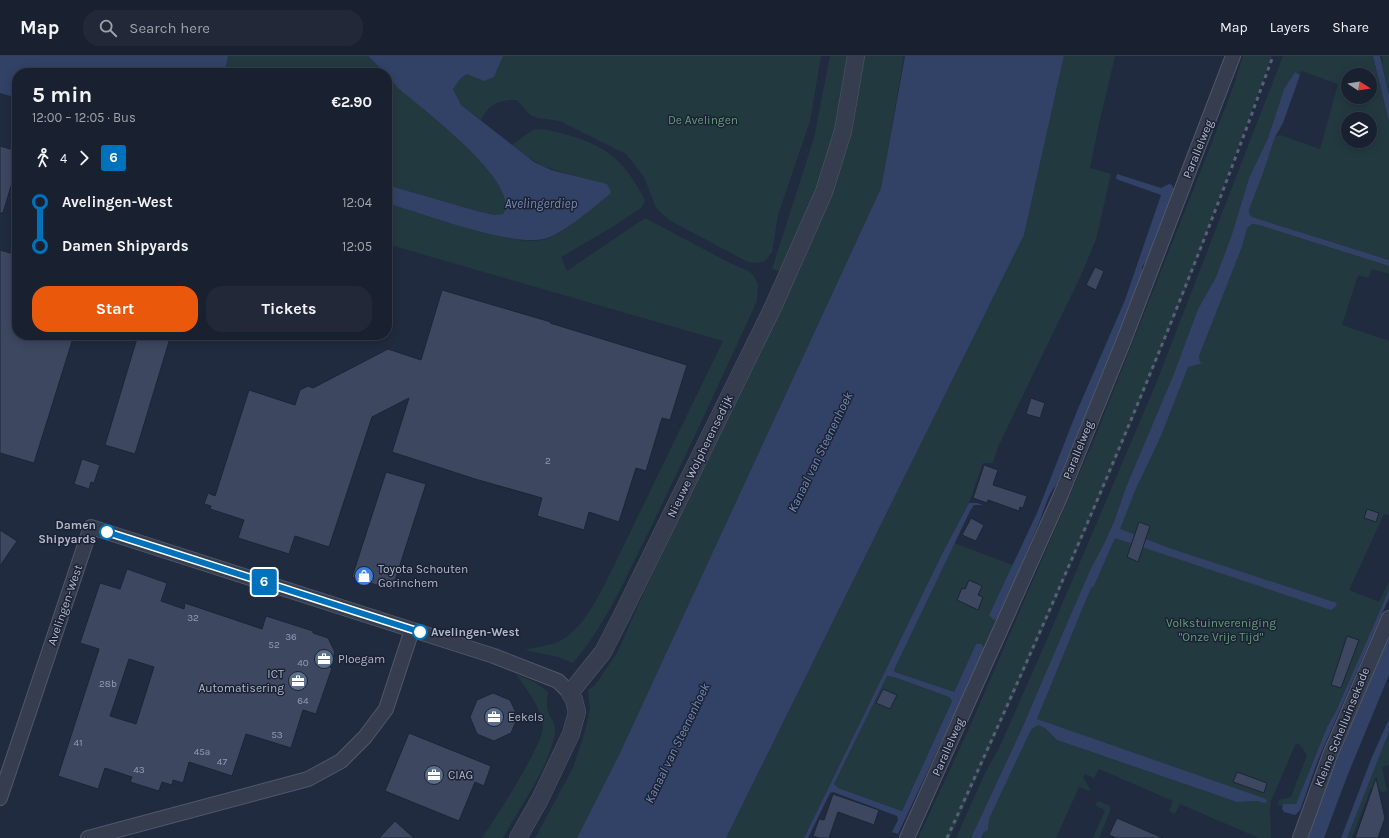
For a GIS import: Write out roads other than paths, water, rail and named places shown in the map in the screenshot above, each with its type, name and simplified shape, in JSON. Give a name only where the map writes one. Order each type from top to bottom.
[{"type":"street","name":"Nieuwe Wolpherensedijk","points":[[570,693],[603,652],[786,280],[830,177],[843,130],[856,56]]},
{"type":"street","name":"Parallelweg","points":[[907,838],[1060,496],[1130,326],[1233,56]]},
{"type":"street","name":"Avelingen-West","points":[[0,798],[91,527],[494,656],[558,681],[570,693]]},
{"type":"street","name":"Kleine Schelluinsekade","points":[[1300,838],[1330,755],[1389,618]]},
{"type":"street","points":[[88,838],[308,780],[341,761],[365,737],[386,709],[412,630]]},
{"type":"street","points":[[518,838],[540,799],[571,734],[577,712],[574,700],[570,693]]},
{"type":"water","points":[[0,56],[228,56],[226,68],[12,68],[12,97],[0,93]]},
{"type":"water","name":"Avelingerdiep","points":[[368,56],[503,56],[494,77],[484,81],[467,74],[461,78],[453,89],[461,105],[534,162],[551,170],[607,184],[611,192],[610,194],[562,231],[547,238],[532,240],[513,239],[468,228],[392,205],[392,186],[494,215],[503,214],[505,201],[498,184],[484,165],[445,127],[397,87],[392,81],[392,68],[380,68]]},
{"type":"water","name":"Kanaal van Steenenhoek","points":[[905,56],[1064,56],[1024,235],[726,838],[577,838],[619,755],[881,188]]},
{"type":"water","points":[[1373,56],[1380,56],[1389,95],[1389,122],[1377,68]]},
{"type":"water","points":[[1295,72],[1300,75],[1283,123],[1275,137],[1249,210],[1249,214],[1252,217],[1389,260],[1389,266],[1259,225],[1252,224],[1247,228],[1242,247],[1199,356],[1200,362],[1203,363],[1188,367],[1161,436],[1135,491],[1120,529],[1169,548],[1337,603],[1331,610],[1115,538],[1094,586],[1091,588],[1037,719],[1266,799],[1267,802],[1237,802],[1057,740],[1045,728],[1038,725],[1031,730],[989,819],[988,830],[983,833],[981,838],[971,838],[1023,726],[1091,568],[1115,519],[1126,487],[1173,376],[1198,309],[1216,277],[1232,234],[1249,178],[1268,138],[1284,89]]},
{"type":"water","points":[[1117,174],[1161,188],[1169,184],[1172,185],[1174,190],[1151,253],[1142,267],[1142,277],[1120,333],[1056,485],[1047,500],[998,619],[994,620],[989,615],[1037,513],[1077,411],[1125,300],[1161,195],[1116,179]]},
{"type":"water","points":[[969,503],[983,505],[974,505],[970,511],[894,670],[895,672],[954,692],[976,644],[981,644],[985,649],[898,834],[892,832],[898,820],[897,816],[833,792],[830,793],[808,838],[804,838],[942,554]],"holes":[[[887,676],[894,677],[949,697],[952,701],[902,811],[838,788],[834,784]]]},
{"type":"water","points":[[1389,590],[1389,598],[1318,760],[1300,810],[1295,815],[1284,812],[1282,809],[1283,804],[1296,804],[1327,727],[1336,711]]},
{"type":"water","points":[[1389,636],[1389,675],[1348,774],[1324,838],[1308,838],[1321,797]]},
{"type":"water","points":[[1389,719],[1389,732],[1347,838],[1341,838],[1372,757]]},
{"type":"railway","points":[[947,838],[1077,548],[1159,353],[1273,56]]},
{"type":"place","name":"Damen Shipyards","points":[[107,532]]},
{"type":"place","name":"Toyota Schouten Gorinchem","points":[[364,576]]},
{"type":"place","name":"Avelingen-West","points":[[420,632]]},
{"type":"place","name":"Ploegam","points":[[324,659]]},
{"type":"place","name":"ICT Automatisering","points":[[298,681]]},
{"type":"place","name":"Eekels","points":[[494,717]]},
{"type":"place","name":"CIAG","points":[[434,775]]},
{"type":"park label","name":"De Avelingen","points":[[703,120]]},
{"type":"park label","name":"Volkstuinvereniging \"Onze Vrije Tijd\"","points":[[1221,630]]}]
